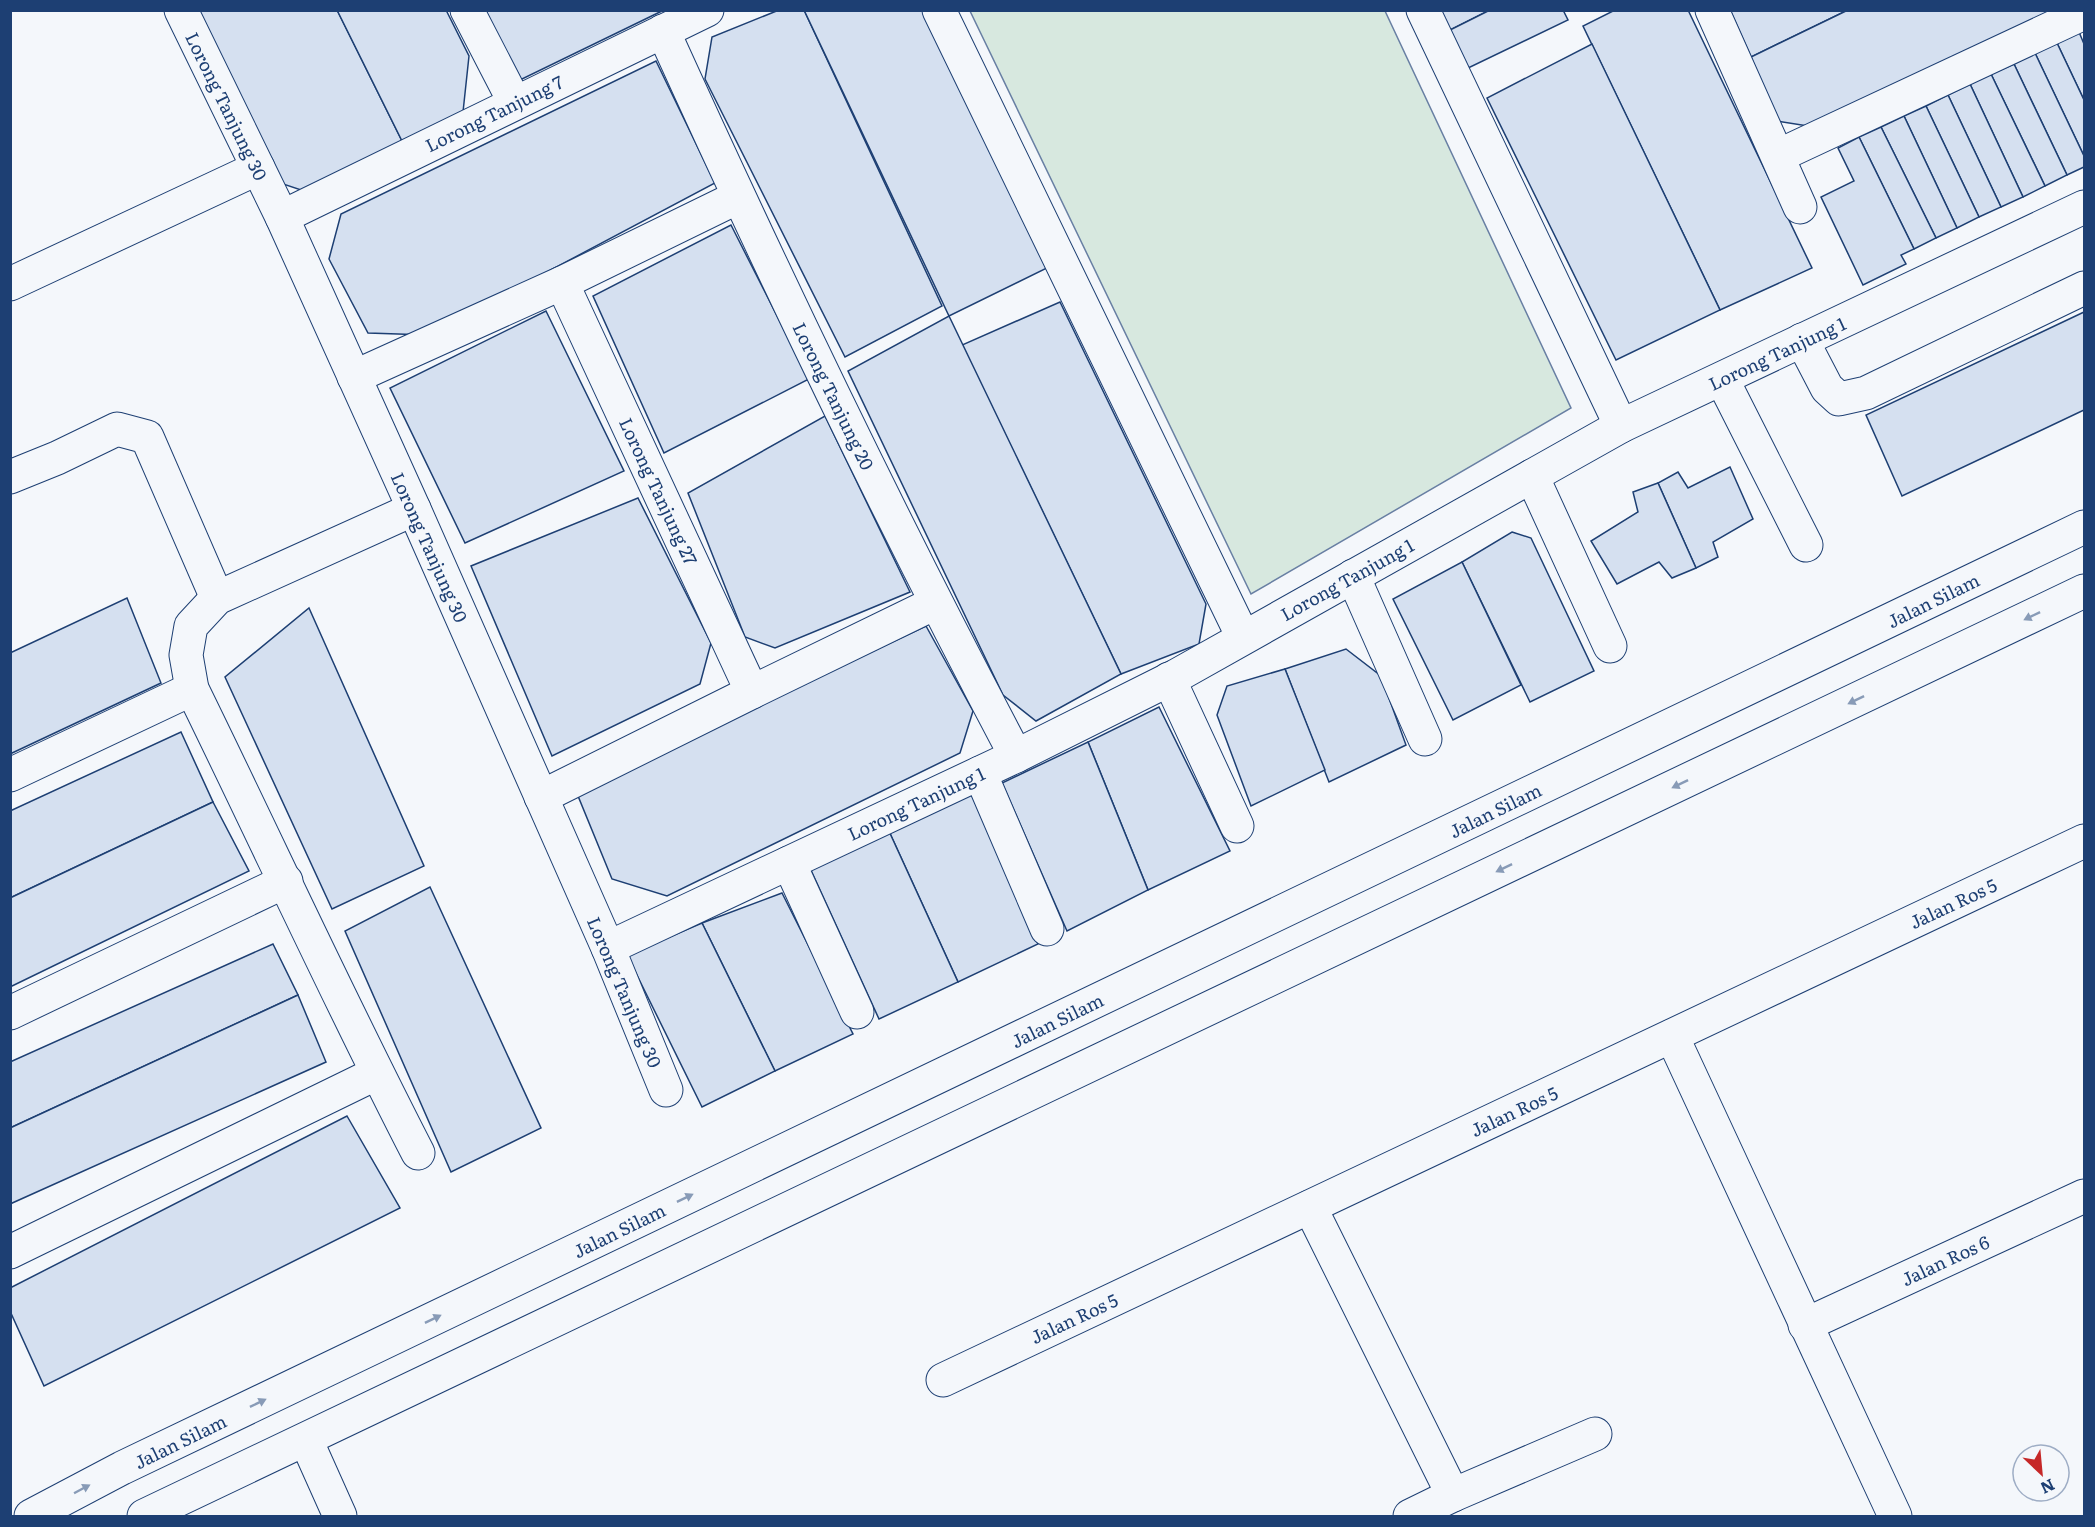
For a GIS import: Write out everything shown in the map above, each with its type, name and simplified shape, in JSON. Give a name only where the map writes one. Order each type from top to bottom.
[{"type":"main road","name":"Lorong Tanjung 30","points":[[181,10],[282,217],[414,509],[608,948],[666,1090]]},
{"type":"main road","points":[[467,10],[514,103]]},
{"type":"main road","name":"Lorong Tanjung 7","points":[[282,217],[707,10]]},
{"type":"main road","points":[[939,10],[1243,637]]},
{"type":"main road","points":[[1423,10],[1621,426]]},
{"type":"main road","points":[[1712,10],[1800,207]]},
{"type":"main road","points":[[1778,156],[2085,13]]},
{"type":"main road","name":"Lorong Tanjung 20","points":[[663,31],[738,197],[935,603],[1016,756]]},
{"type":"main road","points":[[10,284],[258,168]]},
{"type":"main road","points":[[354,377],[562,283],[738,197]]},
{"type":"main road","name":"Lorong Tanjung 1","points":[[608,948],[1016,756],[1169,679],[1621,426],[2085,207]]},
{"type":"main road","name":"Lorong Tanjung 27","points":[[562,283],[752,692]]},
{"type":"main road","points":[[1802,340],[1827,388],[1839,399],[1866,393],[2085,288]]},
{"type":"main road","points":[[1722,379],[1806,545]]},
{"type":"main road","points":[[10,477],[57,458],[117,429],[147,437],[217,598]]},
{"type":"main road","points":[[1532,476],[1610,646]]},
{"type":"main road","points":[[414,509],[217,598],[191,626],[186,656],[192,689],[377,1073],[418,1153]]},
{"type":"main road","name":"Jalan Silam","points":[[31,1516],[133,1463],[2085,527]]},
{"type":"main road","points":[[1353,576],[1425,740]]},
{"type":"main road","points":[[144,1516],[2085,591]]},
{"type":"main road","points":[[541,797],[935,603]]},
{"type":"main road","points":[[1169,679],[1237,825]]},
{"type":"main road","points":[[10,775],[192,689]]},
{"type":"main road","points":[[980,773],[1047,929]]},
{"type":"main road","name":"Jalan Ros 5","points":[[943,1380],[2085,841]]},
{"type":"main road","points":[[789,863],[857,1012]]},
{"type":"main road","points":[[10,1013],[286,881]]},
{"type":"main road","points":[[1672,1036],[1895,1516]]},
{"type":"main road","points":[[10,1252],[377,1073]]},
{"type":"main road","name":"Jalan Ros 6","points":[[1805,1324],[2085,1196]]},
{"type":"main road","points":[[1310,1207],[1453,1495]]},
{"type":"main road","points":[[1410,1516],[1595,1434]]},
{"type":"main road","points":[[306,1440],[340,1516]]},
{"type":"shaded area","points":[[970,11],[1385,11],[1571,408],[1251,594]]},
{"type":"building","points":[[197,10],[337,10],[403,143],[316,195],[280,183]]},
{"type":"building","points":[[337,10],[446,10],[469,56],[463,112],[403,143]]},
{"type":"building","points":[[485,10],[664,10],[520,80]]},
{"type":"building","points":[[779,10],[804,10],[942,306],[845,357],[705,79],[712,37]]},
{"type":"building","points":[[804,10],[924,10],[1049,267],[949,316]]},
{"type":"building","points":[[1435,10],[1490,10],[1446,32]]},
{"type":"building","points":[[1490,10],[1563,10],[1568,20],[1464,70],[1446,32]]},
{"type":"building","points":[[1615,10],[1688,10],[1812,268],[1720,310],[1583,26]]},
{"type":"building","points":[[1730,10],[1848,10],[1751,57]]},
{"type":"building","points":[[1848,10],[2054,10],[1808,126],[1777,121],[1751,57]]},
{"type":"building","points":[[2079,32],[2084,44],[2084,100],[2057,43]]},
{"type":"building","points":[[2057,43],[2084,100],[2084,156],[2035,53]]},
{"type":"building","points":[[1592,44],[1720,310],[1616,360],[1487,98]]},
{"type":"building","points":[[2035,53],[2084,156],[2084,167],[2067,175],[2014,64]]},
{"type":"building","points":[[656,61],[715,183],[428,335],[368,333],[329,259],[341,214]]},
{"type":"building","points":[[2014,64],[2067,175],[2045,186],[1991,74]]},
{"type":"building","points":[[1991,74],[2045,186],[2023,197],[1970,84]]},
{"type":"building","points":[[1970,84],[2023,197],[2001,207],[1948,95]]},
{"type":"building","points":[[1948,95],[2001,207],[1979,217],[1926,106]]},
{"type":"building","points":[[1926,106],[1979,217],[1957,228],[1904,116]]},
{"type":"building","points":[[1904,116],[1957,228],[1936,238],[1881,127]]},
{"type":"building","points":[[1881,127],[1936,238],[1914,249],[1859,137]]},
{"type":"building","points":[[1859,137],[1914,249],[1901,255],[1906,264],[1863,285],[1821,197],[1854,181],[1838,148]]},
{"type":"building","points":[[731,225],[809,379],[664,453],[593,296]]},
{"type":"building","points":[[1060,302],[1206,604],[1199,644],[1121,674],[962,345]]},
{"type":"building","points":[[546,311],[624,471],[465,543],[390,388]]},
{"type":"building","points":[[2084,312],[2084,410],[1902,496],[1866,415]]},
{"type":"building","points":[[949,316],[1121,674],[1036,721],[1003,695],[848,371]]},
{"type":"building","points":[[825,416],[910,592],[775,648],[745,637],[688,493]]},
{"type":"building","points":[[1730,467],[1753,519],[1713,542],[1718,557],[1696,568],[1658,483],[1678,472],[1688,488]]},
{"type":"building","points":[[1658,483],[1696,568],[1672,578],[1659,562],[1617,584],[1591,541],[1638,512],[1633,492]]},
{"type":"building","points":[[638,498],[711,643],[700,684],[552,756],[471,566]]},
{"type":"building","points":[[1512,532],[1531,538],[1594,671],[1530,702],[1462,562]]},
{"type":"building","points":[[1462,562],[1521,685],[1453,720],[1393,599]]},
{"type":"building","points":[[127,598],[161,683],[10,754],[10,653]]},
{"type":"building","points":[[309,608],[424,866],[332,909],[225,677]]},
{"type":"building","points":[[926,626],[973,711],[960,753],[667,896],[612,879],[576,791]]},
{"type":"building","points":[[1346,649],[1381,676],[1406,745],[1329,782],[1285,669]]},
{"type":"building","points":[[1285,669],[1325,770],[1251,806],[1217,715],[1227,686]]},
{"type":"building","points":[[1159,707],[1230,851],[1148,890],[1088,742]]},
{"type":"building","points":[[181,732],[213,802],[10,898],[10,811]]},
{"type":"building","points":[[1088,742],[1148,890],[1067,931],[1002,783]]},
{"type":"building","points":[[970,791],[1038,944],[958,982],[888,829]]},
{"type":"building","points":[[213,802],[249,871],[10,987],[10,898]]},
{"type":"building","points":[[888,829],[958,982],[879,1019],[810,868]]},
{"type":"building","points":[[430,887],[541,1128],[451,1172],[345,931]]},
{"type":"building","points":[[782,893],[853,1034],[775,1071],[702,923]]},
{"type":"building","points":[[702,923],[775,1071],[702,1107],[627,955]]},
{"type":"building","points":[[273,944],[298,995],[10,1128],[10,1062]]},
{"type":"building","points":[[298,995],[326,1062],[10,1204],[10,1128]]},
{"type":"building","points":[[347,1116],[400,1208],[44,1386],[10,1311],[10,1288]]}]
